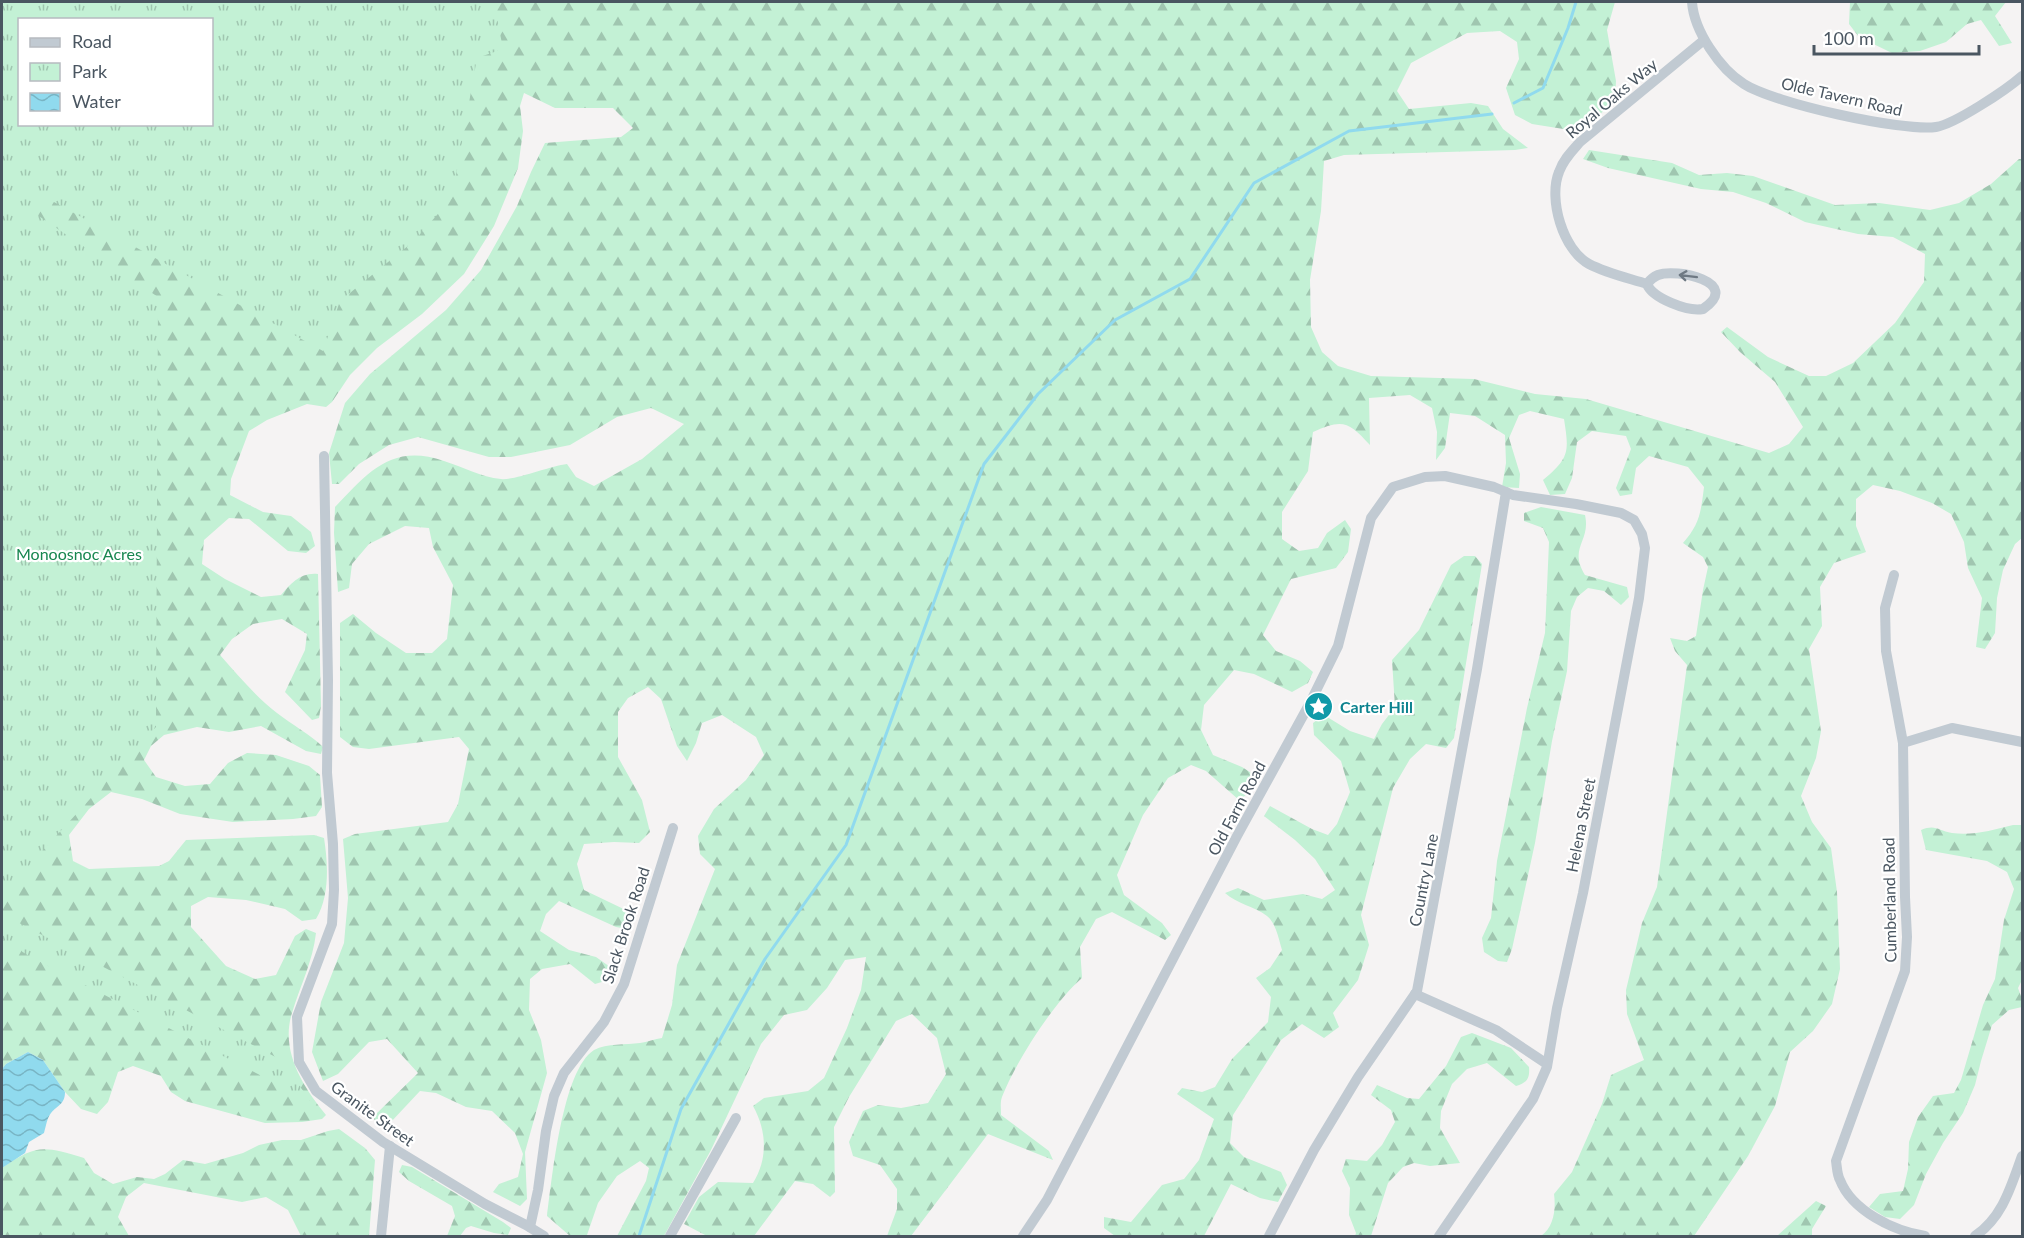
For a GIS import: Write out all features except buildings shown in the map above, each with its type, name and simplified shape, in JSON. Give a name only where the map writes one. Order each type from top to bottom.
[{"type":"street","name":"Olde Tavern Road","points":[[1692,2],[1704,40],[1721,62],[1745,85],[1789,102],[1904,126],[1936,127],[1965,114],[2022,76]]},
{"type":"street","name":"Royal Oaks Way","points":[[1647,284],[1652,278],[1664,273],[1700,278],[1712,284],[1715,291],[1714,297],[1703,309],[1692,310],[1654,294],[1647,284],[1587,263],[1568,242],[1559,220],[1556,196],[1558,174],[1566,159],[1580,142],[1704,40]]},
{"type":"street","name":"Granite Street","points":[[324,456],[328,681],[327,773],[333,841],[334,890],[332,924],[297,1017],[299,1062],[316,1091],[390,1146],[485,1204],[544,1236]]},
{"type":"street","name":"Old Farm Road","points":[[1023,1236],[1047,1200],[1238,836],[1311,703],[1338,646],[1371,518],[1393,487],[1425,477],[1445,476],[1506,492]]},
{"type":"street","name":"Country Lane","points":[[1269,1236],[1314,1150],[1358,1077],[1415,994],[1438,883],[1497,559],[1506,492]]},
{"type":"street","name":"Helena Street","points":[[1439,1236],[1533,1099],[1547,1064],[1583,893],[1638,600],[1645,548],[1642,534],[1634,520],[1621,513],[1506,492]]},
{"type":"street","name":"Cumberland Road","points":[[1894,575],[1885,608],[1886,651],[1903,743],[1907,937],[1905,971],[1836,1161],[1839,1180],[1851,1198],[1893,1229],[1925,1236]]},
{"type":"street","points":[[1903,743],[1952,728],[2022,742]]},
{"type":"street","name":"Slack Brook Road","points":[[530,1227],[554,1096],[564,1073],[604,1022],[624,984],[673,828]]},
{"type":"street","points":[[1415,994],[1496,1030],[1547,1064]]},
{"type":"street","points":[[670,1236],[736,1118]]},
{"type":"street","points":[[381,1236],[390,1146]]},
{"type":"street","points":[[1975,1236],[1991,1224],[2001,1211],[2022,1156]]},
{"type":"green space","name":"Monoosnoc Acres","points":[[2,2],[1615,2],[1607,30],[1616,81],[1615,101],[1591,122],[1576,131],[1532,124],[1515,115],[1506,88],[1519,59],[1517,42],[1500,31],[1467,33],[1411,63],[1397,91],[1409,109],[1471,103],[1488,106],[1503,129],[1528,148],[1344,155],[1324,161],[1321,211],[1310,280],[1311,327],[1322,352],[1338,366],[1371,376],[1474,379],[1535,394],[1586,399],[1769,453],[1789,444],[1803,427],[1775,382],[1721,332],[1727,327],[1768,357],[1809,376],[1826,376],[1853,363],[1895,323],[1924,282],[1925,254],[1893,237],[1858,234],[1805,222],[1766,203],[1733,192],[1701,189],[1608,168],[1583,159],[1589,150],[1672,163],[1699,175],[1727,173],[1753,176],[1835,205],[1879,203],[1930,210],[1959,203],[1991,184],[2019,159],[2022,159],[2022,538],[2015,544],[2003,570],[1997,598],[1995,633],[1985,649],[1976,647],[1982,598],[1968,568],[1964,542],[1951,514],[1932,503],[1900,491],[1873,485],[1856,499],[1856,526],[1866,552],[1834,563],[1820,587],[1822,626],[1809,649],[1821,731],[1816,758],[1801,796],[1812,822],[1831,848],[1837,892],[1840,969],[1832,1004],[1813,1031],[1790,1052],[1775,1106],[1748,1156],[1694,1236],[1541,1236],[1549,1228],[1553,1217],[1554,1194],[1572,1172],[1602,1104],[1611,1075],[1644,1060],[1627,1014],[1626,990],[1642,923],[1657,887],[1687,665],[1675,651],[1670,638],[1687,641],[1696,636],[1708,567],[1703,557],[1683,543],[1699,517],[1704,487],[1688,467],[1649,456],[1636,468],[1632,494],[1620,496],[1616,488],[1631,449],[1626,436],[1592,431],[1577,442],[1572,478],[1565,494],[1550,495],[1543,480],[1558,466],[1566,453],[1567,439],[1564,419],[1530,411],[1519,415],[1509,438],[1520,474],[1519,488],[1502,487],[1506,463],[1505,435],[1475,416],[1450,413],[1445,448],[1436,460],[1437,432],[1432,408],[1410,395],[1369,398],[1370,445],[1351,427],[1345,425],[1332,425],[1313,432],[1308,471],[1282,512],[1282,539],[1299,551],[1318,548],[1327,533],[1345,520],[1351,529],[1348,552],[1336,568],[1291,579],[1263,635],[1276,651],[1300,661],[1313,672],[1308,683],[1292,692],[1254,674],[1234,670],[1204,705],[1201,730],[1213,755],[1242,767],[1256,776],[1254,789],[1239,800],[1206,771],[1191,765],[1168,778],[1143,815],[1117,875],[1124,895],[1162,923],[1171,935],[1165,940],[1112,912],[1096,919],[1080,947],[1082,978],[1048,1017],[1008,1083],[1001,1099],[1001,1115],[1049,1151],[1053,1160],[988,1134],[911,1236],[887,1236],[897,1209],[897,1189],[880,1165],[853,1156],[849,1142],[863,1111],[878,1105],[901,1108],[928,1103],[946,1074],[937,1038],[912,1014],[896,1021],[849,1097],[834,1127],[835,1192],[830,1197],[813,1184],[795,1181],[754,1236],[707,1236],[684,1224],[699,1197],[718,1182],[753,1183],[761,1164],[764,1145],[761,1125],[753,1106],[764,1098],[808,1091],[824,1078],[847,1028],[861,990],[866,957],[845,960],[827,988],[807,1010],[784,1015],[761,1044],[711,1150],[664,1236],[617,1236],[646,1181],[649,1168],[640,1161],[617,1176],[598,1203],[587,1235],[570,1236],[547,1216],[560,1127],[574,1079],[583,1061],[594,1050],[605,1046],[640,1043],[662,1038],[672,1005],[677,965],[715,869],[700,854],[698,836],[714,809],[746,780],[764,755],[756,737],[722,715],[702,723],[687,761],[677,746],[661,699],[648,687],[628,698],[618,712],[618,757],[642,800],[650,832],[639,843],[584,844],[577,864],[584,890],[634,914],[628,929],[616,927],[559,901],[546,914],[540,931],[569,950],[596,957],[613,969],[612,979],[595,984],[570,964],[542,969],[530,979],[529,1010],[541,1040],[547,1073],[525,1152],[527,1199],[520,1206],[493,1192],[499,1184],[518,1177],[523,1154],[515,1133],[492,1111],[466,1107],[436,1093],[420,1091],[390,1123],[378,1126],[373,1117],[418,1073],[387,1039],[369,1042],[338,1074],[323,1081],[312,1052],[321,1002],[344,943],[348,898],[343,839],[355,834],[448,822],[458,804],[469,749],[459,737],[369,749],[353,747],[340,737],[340,623],[353,614],[406,653],[432,653],[447,639],[453,585],[433,547],[429,528],[405,526],[369,544],[352,564],[349,588],[338,592],[334,533],[335,507],[358,483],[382,464],[409,456],[425,456],[501,479],[514,478],[567,464],[576,477],[594,486],[642,459],[684,424],[651,408],[617,417],[570,445],[511,457],[489,457],[418,437],[389,445],[359,464],[339,484],[332,484],[329,453],[345,403],[370,374],[446,310],[481,270],[517,206],[545,143],[621,137],[633,128],[613,108],[555,108],[524,93],[520,106],[523,131],[518,168],[494,226],[464,274],[422,314],[377,348],[350,375],[326,407],[307,404],[267,420],[249,431],[231,479],[230,495],[263,512],[291,516],[311,532],[315,546],[306,553],[288,551],[249,519],[229,518],[204,540],[202,564],[225,579],[261,597],[281,595],[301,577],[318,574],[321,706],[319,718],[312,720],[285,692],[305,650],[307,634],[282,619],[253,624],[232,639],[220,655],[269,707],[323,747],[321,754],[306,751],[261,726],[229,732],[197,727],[164,735],[151,746],[144,760],[156,777],[185,786],[210,784],[228,763],[247,753],[276,755],[309,766],[320,775],[322,807],[316,816],[233,822],[180,814],[142,799],[111,792],[89,809],[69,835],[73,861],[89,869],[159,866],[169,861],[186,840],[314,835],[324,838],[327,869],[326,890],[316,919],[302,921],[285,909],[246,900],[208,897],[191,906],[191,927],[226,966],[255,979],[276,975],[295,936],[306,929],[316,933],[309,963],[292,1013],[289,1041],[291,1055],[302,1080],[326,1115],[322,1119],[302,1122],[265,1123],[185,1101],[171,1092],[161,1076],[133,1066],[118,1072],[108,1102],[97,1114],[81,1109],[65,1092],[43,1060],[28,1052],[6,1064],[2,1069]]},
{"type":"green space","name":"Monoosnoc Acres","points":[[2,2],[494,2],[503,49],[477,58],[452,198],[414,241],[340,301],[323,351],[54,202],[30,210],[158,297],[156,727],[2,895]]},
{"type":"green space","points":[[1850,2],[2006,2],[1995,16],[2012,43],[1999,46],[1981,20],[1967,24],[1946,42],[1920,51],[1892,53],[1859,37],[1849,24]]},
{"type":"green space","points":[[1541,507],[1585,515],[1585,532],[1579,558],[1585,575],[1627,587],[1629,597],[1621,605],[1604,591],[1588,588],[1577,597],[1571,611],[1567,671],[1552,741],[1535,843],[1512,949],[1507,962],[1498,961],[1484,952],[1482,938],[1491,918],[1497,861],[1527,708],[1545,633],[1549,542],[1543,528],[1524,521],[1524,513]]},
{"type":"green space","points":[[1464,556],[1475,556],[1482,564],[1454,738],[1446,748],[1426,744],[1410,759],[1393,788],[1361,915],[1369,945],[1358,980],[1333,1013],[1339,1027],[1324,1038],[1302,1024],[1281,1040],[1233,1115],[1230,1143],[1244,1157],[1281,1172],[1287,1185],[1278,1202],[1260,1198],[1231,1184],[1204,1236],[1115,1236],[1104,1228],[1104,1217],[1131,1222],[1162,1185],[1184,1179],[1199,1160],[1214,1119],[1177,1094],[1182,1088],[1202,1092],[1215,1087],[1232,1059],[1268,1022],[1271,997],[1256,978],[1270,968],[1282,950],[1277,932],[1267,916],[1225,893],[1238,888],[1264,900],[1303,894],[1322,899],[1335,890],[1315,859],[1264,816],[1270,806],[1328,835],[1337,824],[1350,792],[1341,761],[1314,735],[1313,723],[1324,715],[1350,731],[1374,739],[1395,707],[1392,660],[1419,630],[1451,565]]},
{"type":"green space","points":[[2022,825],[2022,980],[2018,988],[2022,1007],[2009,1010],[1992,1025],[1975,1085],[1963,1113],[1926,1174],[1914,1205],[1900,1219],[1885,1217],[1869,1207],[1880,1194],[1903,1191],[1908,1169],[1909,1142],[1918,1117],[1933,1096],[1954,1093],[1961,1080],[1983,1005],[1995,979],[2004,920],[2014,889],[2007,872],[1987,861],[1926,850],[1921,830],[1934,828],[1968,834]]},
{"type":"green space","points":[[2,914],[291,1065],[301,1088],[312,1102],[29,956],[2,939]]},
{"type":"green space","points":[[1472,1033],[1511,1048],[1529,1067],[1527,1080],[1516,1086],[1487,1063],[1467,1069],[1452,1084],[1441,1111],[1440,1128],[1460,1163],[1430,1166],[1414,1163],[1403,1167],[1388,1183],[1371,1236],[1355,1236],[1349,1215],[1350,1188],[1342,1171],[1346,1159],[1367,1161],[1382,1145],[1395,1122],[1391,1110],[1371,1095],[1377,1085],[1407,1098],[1419,1099],[1446,1066],[1461,1037]]},
{"type":"green space","points":[[339,1129],[365,1148],[375,1160],[369,1236],[301,1236],[288,1210],[266,1197],[242,1202],[144,1183],[126,1197],[118,1217],[129,1236],[2,1236],[2,1168],[33,1151],[59,1151],[84,1158],[94,1173],[113,1184],[137,1177],[154,1179],[165,1174],[183,1160],[205,1164],[243,1153],[259,1145],[282,1140],[301,1140]]},
{"type":"green space","points":[[402,1165],[412,1167],[503,1222],[511,1228],[508,1235],[471,1226],[466,1228],[460,1236],[447,1236],[455,1216],[452,1206],[409,1181],[399,1172]]},
{"type":"green space","points":[[1816,1201],[1826,1206],[1812,1229],[1812,1236],[1777,1236]]},
{"type":"water","points":[[28,1052],[43,1060],[65,1092],[65,1096],[50,1115],[44,1133],[29,1142],[25,1153],[2,1168],[2,1069],[6,1064]]},
{"type":"waterway","points":[[1514,103],[1543,88],[1568,28],[1576,2]]},
{"type":"waterway","points":[[639,1236],[681,1109],[765,959],[846,845],[984,464],[1038,394],[1115,320],[1190,279],[1254,183],[1349,131],[1492,114]]},
{"type":"place","name":"Carter Hill","points":[[1319,706]]}]
